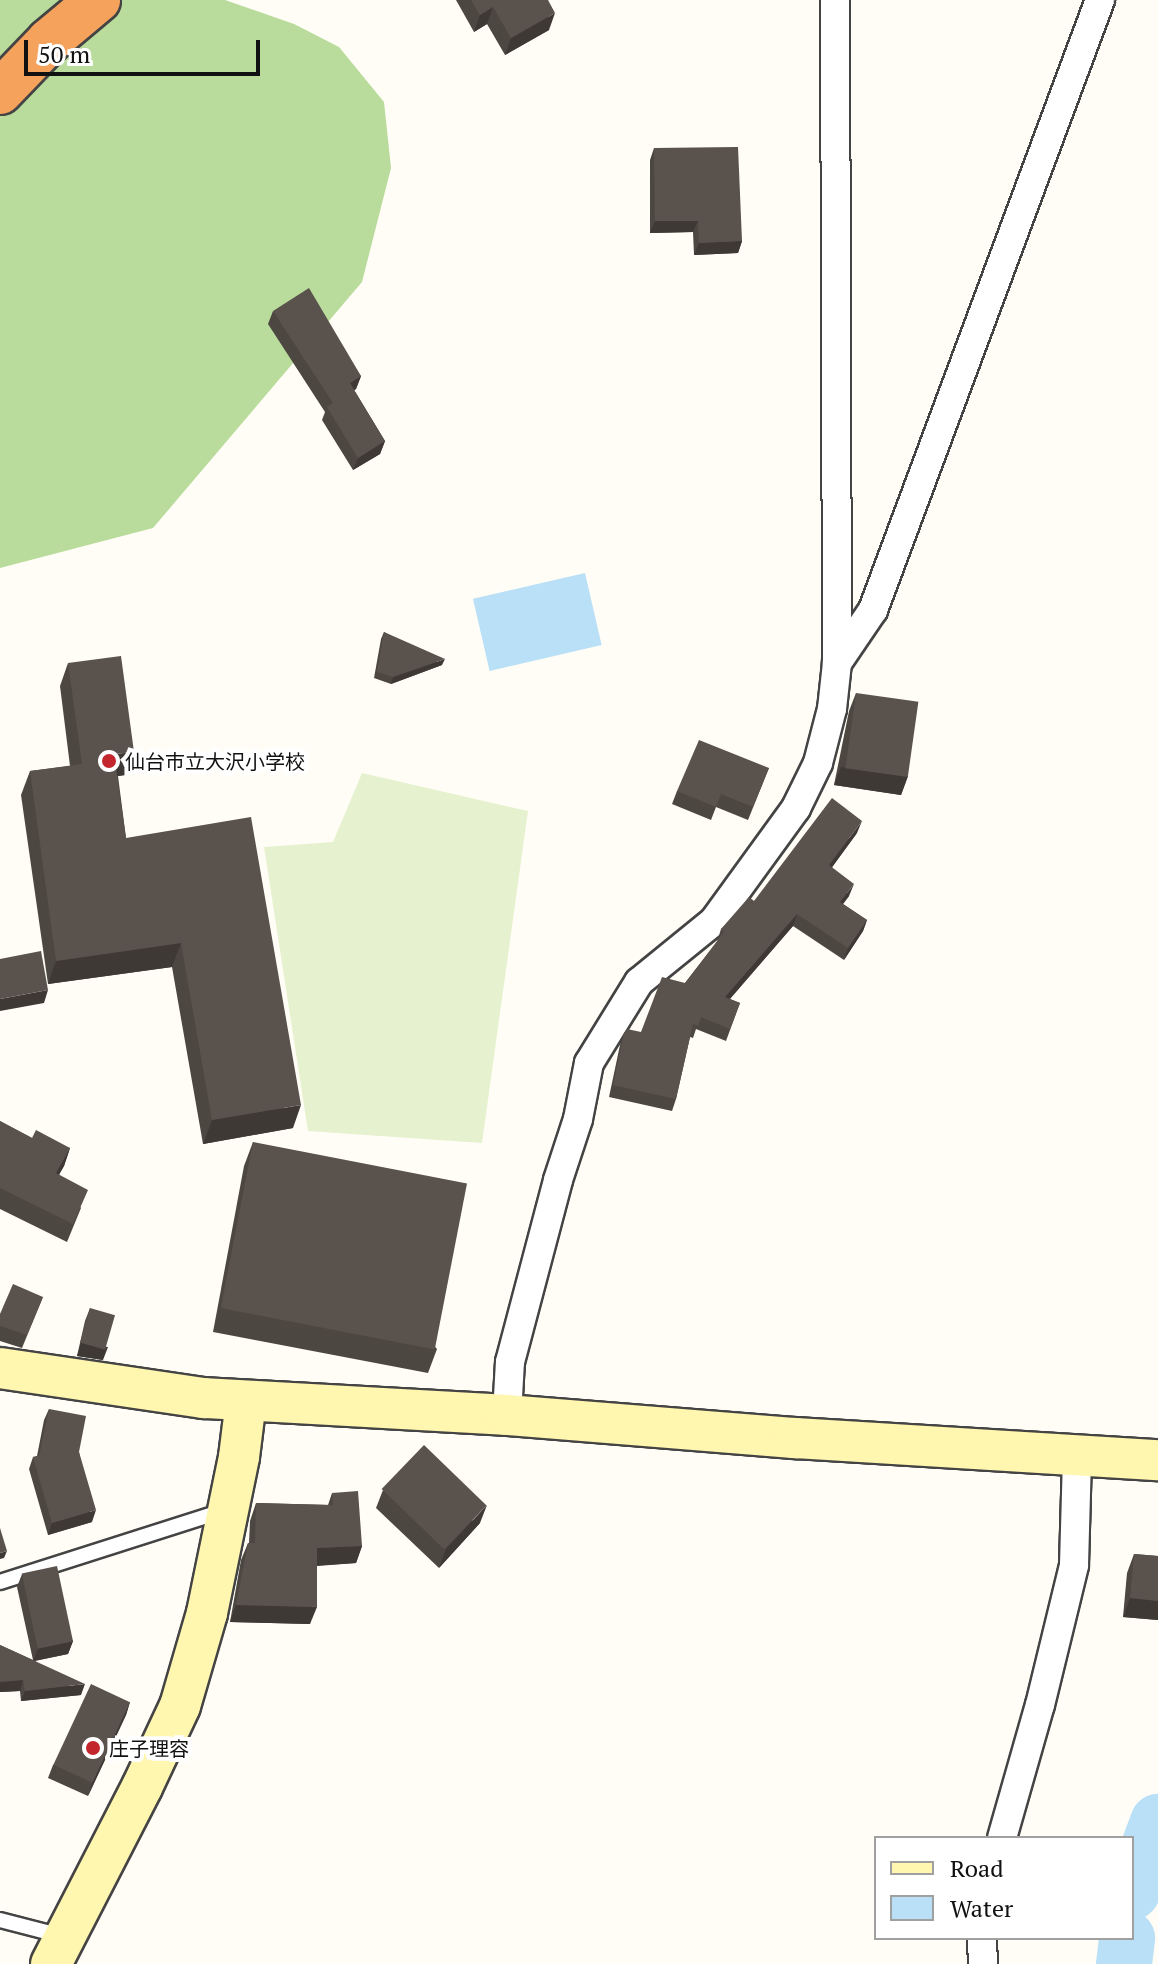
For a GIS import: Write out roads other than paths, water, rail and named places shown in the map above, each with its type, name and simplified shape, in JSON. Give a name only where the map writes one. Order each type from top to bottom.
[{"type":"highway","points":[[0,92],[49,41],[98,0]]},
{"type":"street","points":[[507,1415],[510,1362],[558,1180],[578,1119],[589,1063],[639,982],[714,921],[796,808],[818,763],[832,709],[837,663],[835,0]]},
{"type":"street","points":[[837,663],[873,610],[1100,0]]},
{"type":"street","points":[[0,1368],[204,1398],[507,1415],[1077,1458],[1158,1460]]},
{"type":"street","points":[[58,1950],[180,1706],[207,1613],[229,1508],[246,1401]]},
{"type":"street","points":[[1003,1836],[1040,1705],[1074,1565],[1077,1458]]},
{"type":"street","points":[[982,1940],[983,1964]]},
{"type":"lane","points":[[0,1582],[229,1508]]},
{"type":"lane","points":[[0,1920],[58,1950]]},
{"type":"water","points":[[585,573],[602,645],[490,671],[473,599]]},
{"type":"waterway","points":[[1134,1887],[1158,1822]]},
{"type":"waterway","points":[[1124,1964],[1127,1940]]},
{"type":"place","name":"仙台市立大沢小学校","points":[[109,761]]},
{"type":"place","name":"庄子理容","points":[[93,1748]]}]
